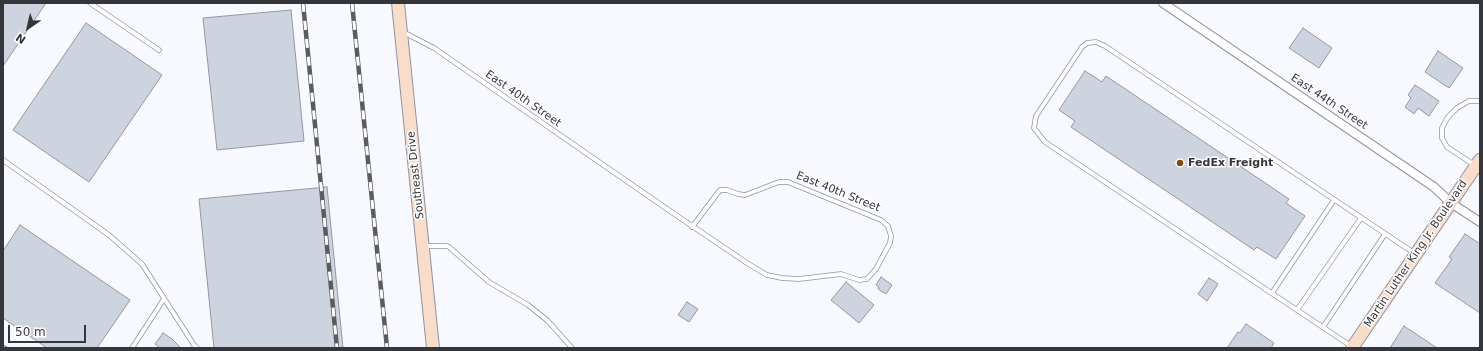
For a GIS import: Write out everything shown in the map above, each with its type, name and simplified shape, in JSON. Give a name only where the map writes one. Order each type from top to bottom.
[{"type":"main road","name":"Southeast Drive","points":[[398,3],[433,348]]},
{"type":"main road","name":"Martin Luther King Jr. Boulevard","points":[[1353,348],[1478,163]]},
{"type":"street","name":"East 44th Street","points":[[1163,3],[1434,187],[1452,203],[1480,222]]},
{"type":"lane","points":[[90,3],[159,50]]},
{"type":"lane","name":"East 40th Street","points":[[401,31],[426,43],[442,53],[692,226],[767,275],[782,278],[811,278],[842,274],[859,280],[867,279],[876,269],[890,243],[891,236],[888,226],[882,220],[788,182],[779,182],[745,195],[727,190],[720,190],[692,226]]},
{"type":"lane","points":[[1353,348],[1045,142],[1034,128],[1036,116],[1082,47],[1087,43],[1096,42],[1105,46],[1416,254]]},
{"type":"lane","points":[[1478,163],[1447,146],[1442,138],[1442,128],[1457,108],[1470,101],[1480,101]]},
{"type":"lane","points":[[3,160],[109,235],[142,264],[197,348]]},
{"type":"lane","points":[[1272,293],[1334,200]]},
{"type":"lane","points":[[1297,310],[1361,218]]},
{"type":"lane","points":[[1323,327],[1385,234]]},
{"type":"lane","points":[[423,246],[450,247],[489,282],[528,305],[548,321],[572,348]]},
{"type":"lane","points":[[132,348],[164,299]]},
{"type":"building","points":[[3,3],[46,3],[3,66]]},
{"type":"building","points":[[291,10],[304,141],[217,150],[203,18]]},
{"type":"building","points":[[86,23],[162,75],[89,182],[13,130]]},
{"type":"building","points":[[1303,28],[1332,48],[1319,68],[1289,48]]},
{"type":"building","points":[[1438,51],[1463,68],[1449,88],[1425,72]]},
{"type":"building","name":"FedEx Freight","points":[[1085,71],[1102,82],[1106,76],[1289,199],[1286,203],[1305,216],[1276,259],[1257,247],[1254,250],[1071,127],[1075,121],[1059,110]]},
{"type":"building","points":[[1415,85],[1439,101],[1429,116],[1418,108],[1414,114],[1405,107],[1411,98],[1408,95]]},
{"type":"building","points":[[327,187],[343,348],[214,348],[199,199]]},
{"type":"building","points":[[20,225],[130,300],[97,348],[47,348],[3,318],[3,251]]},
{"type":"building","points":[[1465,234],[1480,244],[1480,313],[1435,283],[1452,259],[1449,257]]},
{"type":"building","points":[[881,277],[892,285],[886,294],[878,289],[879,287],[876,285]]},
{"type":"building","points":[[1209,278],[1218,284],[1207,301],[1198,294]]},
{"type":"building","points":[[846,282],[874,305],[859,323],[831,300]]},
{"type":"building","points":[[687,302],[698,309],[689,322],[678,315]]},
{"type":"building","points":[[1246,324],[1274,343],[1271,348],[1227,348],[1238,332],[1240,333]]},
{"type":"building","points":[[1404,326],[1437,348],[1390,348]]},
{"type":"building","points":[[163,333],[181,348],[160,348],[155,344]]},
{"type":"railway","points":[[303,3],[337,348]]},
{"type":"railway","points":[[352,3],[387,348]]},
{"type":"place","name":"FedEx Freight","points":[[1180,163]]}]
